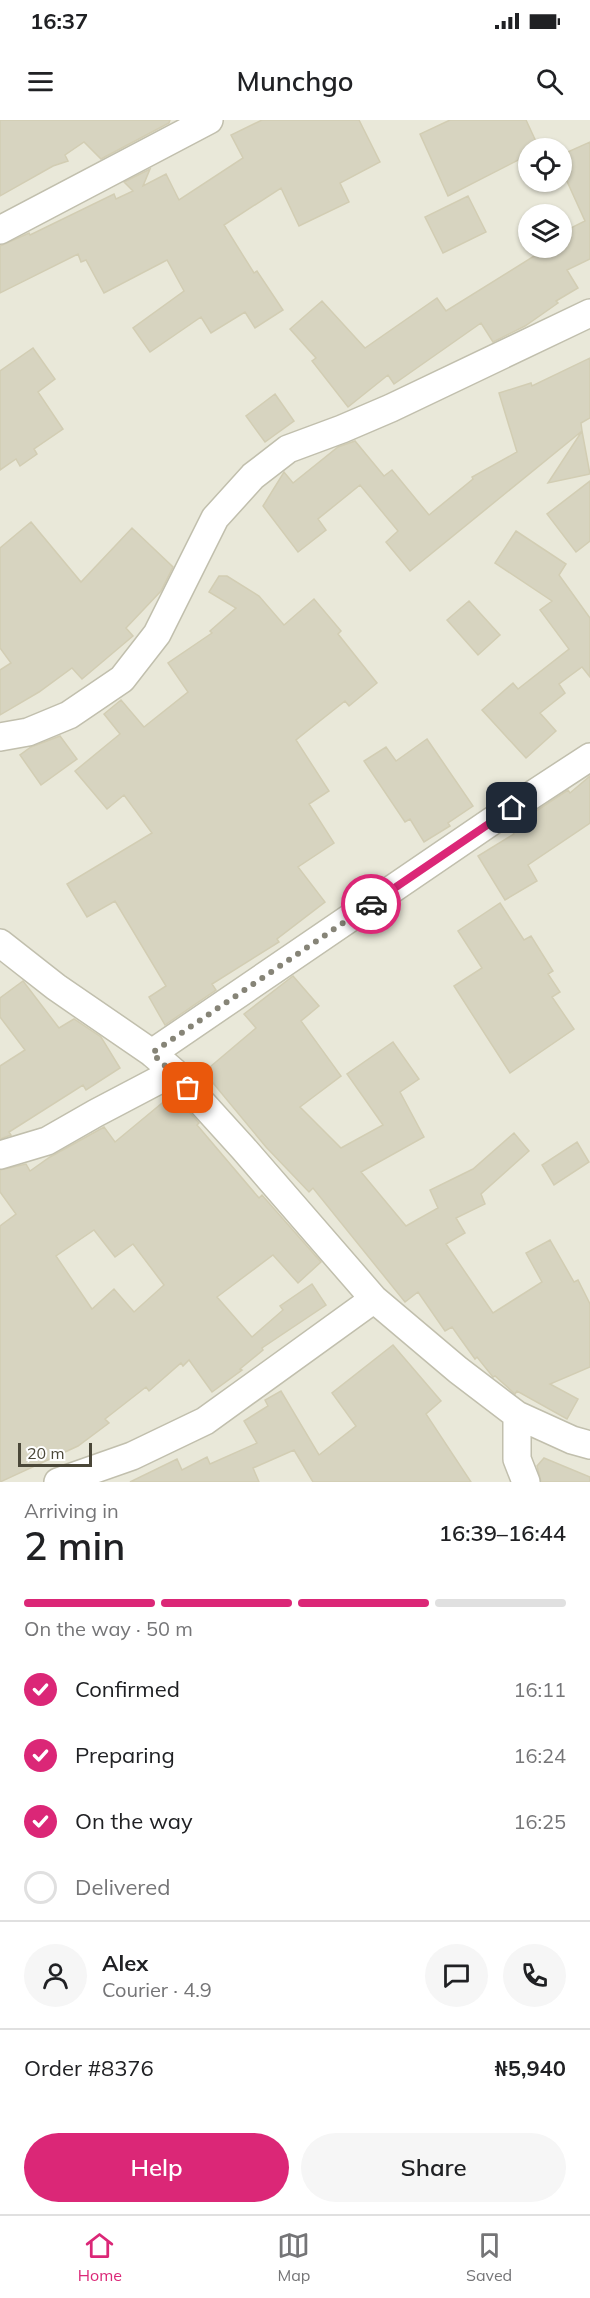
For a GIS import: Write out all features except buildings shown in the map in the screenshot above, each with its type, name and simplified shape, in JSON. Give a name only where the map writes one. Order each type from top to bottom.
[{"type":"street","points":[[0,230],[209,120]]},
{"type":"street","points":[[0,737],[28,732],[69,715],[122,679],[157,634],[215,518],[253,476],[288,449],[391,408],[590,312]]},
{"type":"street","points":[[152,1053],[492,821],[590,757]]},
{"type":"street","points":[[0,943],[56,987],[152,1053],[174,1072],[374,1299],[458,1370],[517,1415],[572,1440],[590,1445]]},
{"type":"street","points":[[0,1155],[47,1141],[174,1072]]},
{"type":"street","points":[[57,1482],[132,1456],[205,1421],[374,1299]]},
{"type":"street","points":[[517,1415],[517,1459],[526,1482]]},
{"type":"shaded area","points":[[0,120],[590,120],[590,1482],[0,1482]]},
{"type":"way so far","points":[[188,1088],[152,1053],[371,904]]},
{"type":"route","points":[[371,904],[512,808]]}]
